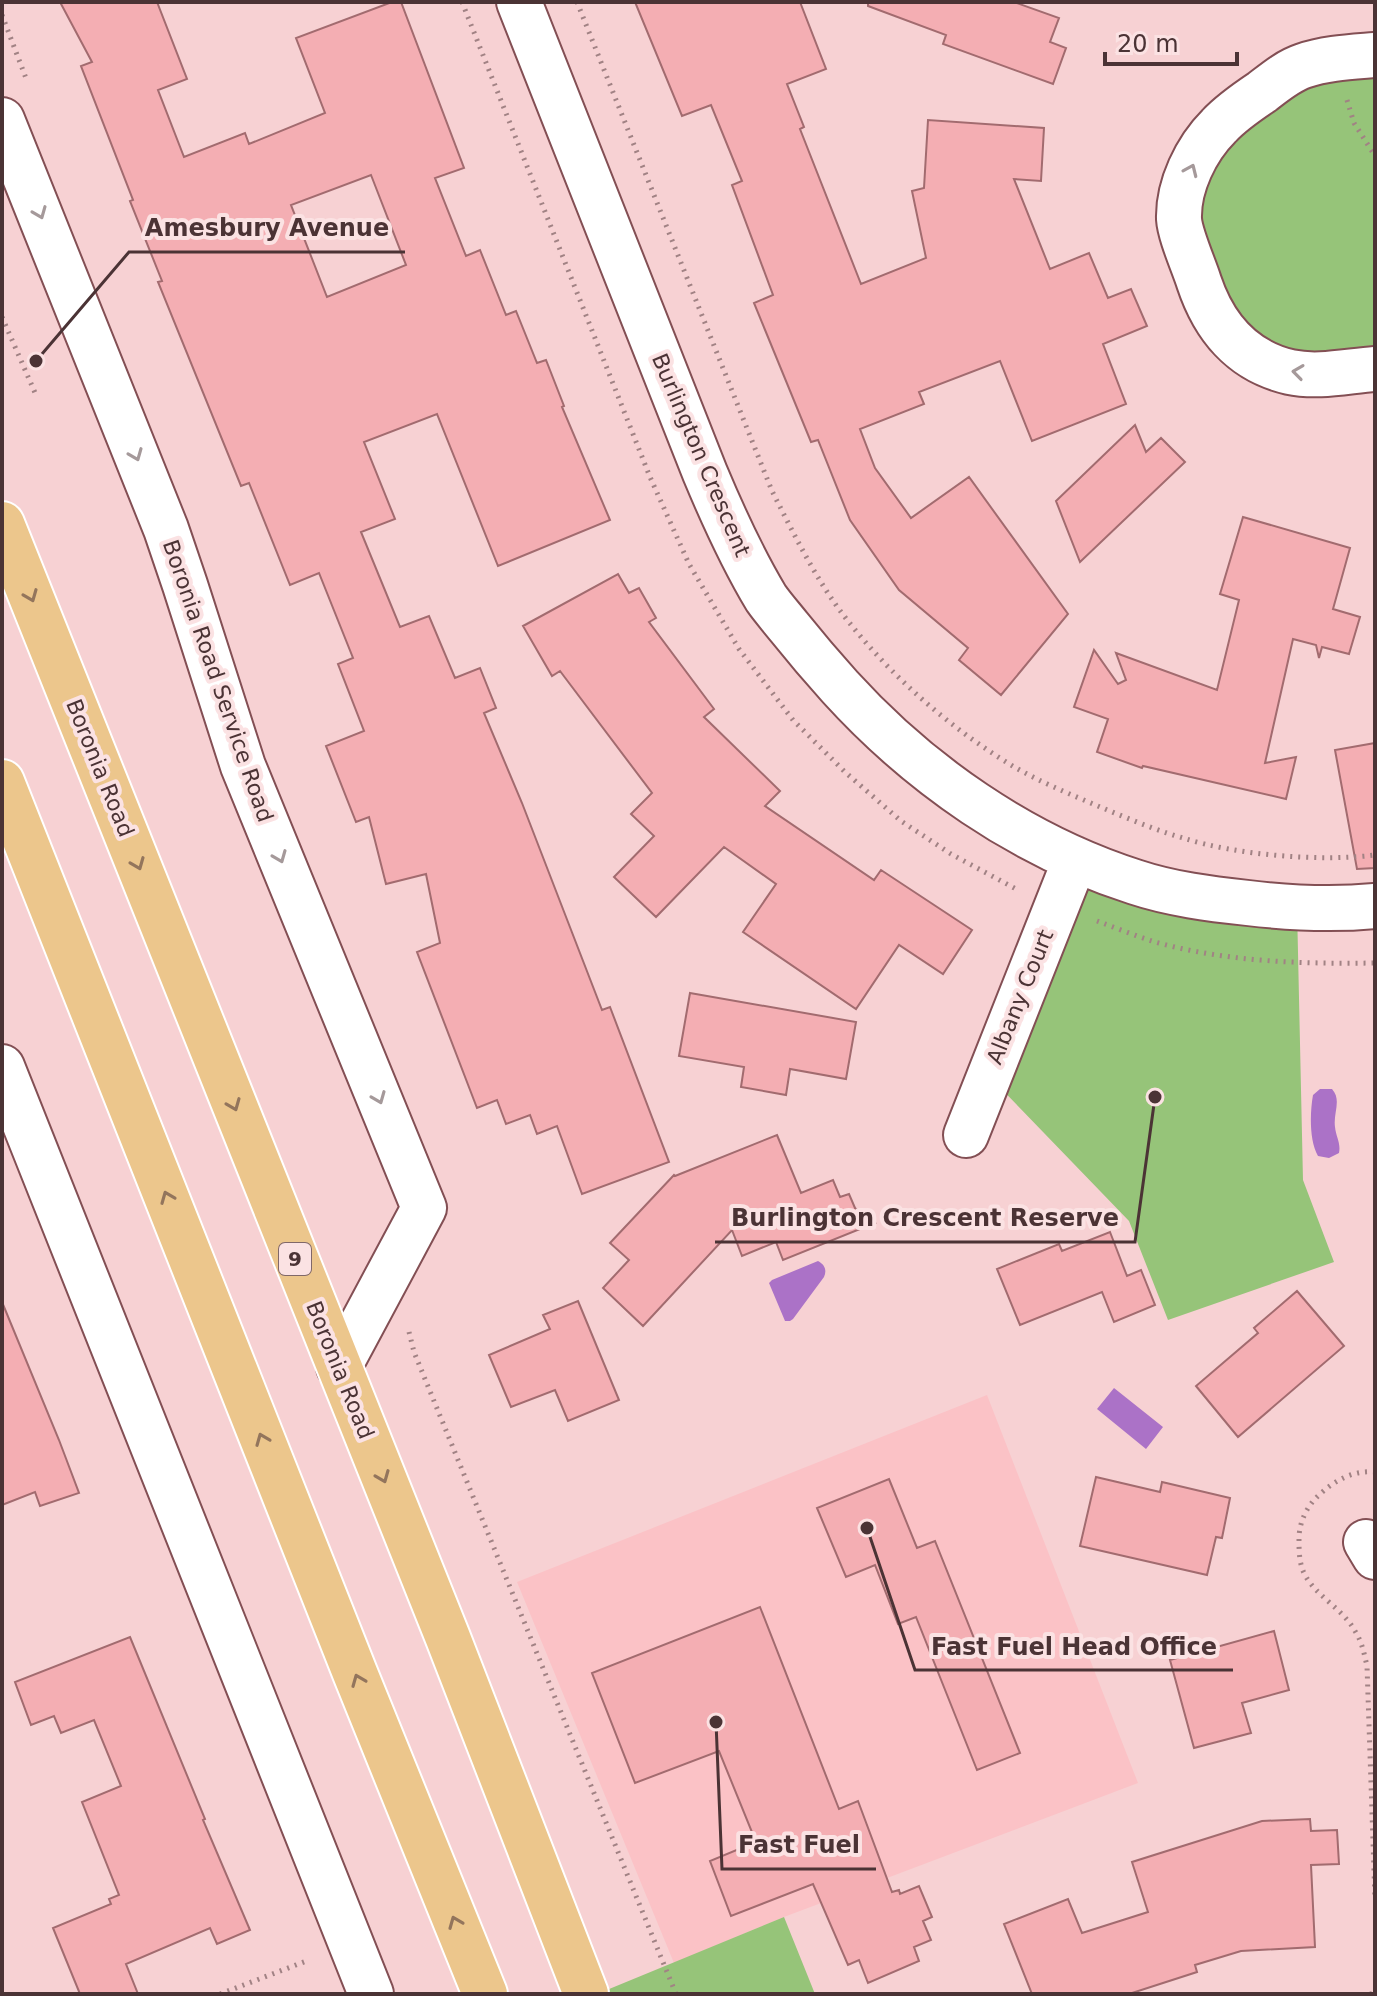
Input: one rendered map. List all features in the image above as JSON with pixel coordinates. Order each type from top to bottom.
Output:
[{"type":"main road","name":"Boronia Road","points":[[2,524],[442,1623],[586,1994]]},
{"type":"main road","points":[[2,782],[485,1994]]},
{"type":"street","name":"Burlington Crescent","points":[[519,2],[733,538],[768,601],[816,661],[869,719],[926,768],[989,814],[1075,860],[1137,883],[1205,898],[1282,907],[1375,906]]},
{"type":"street","points":[[1359,57],[1300,66],[1218,126],[1200,151],[1180,195],[1179,222],[1205,300],[1223,331],[1238,346],[1266,364],[1291,372],[1321,375],[1375,369]]},
{"type":"street","name":"Boronia Road Service Road","points":[[5,132],[166,529],[243,766],[424,1208],[339,1367]]},
{"type":"street","name":"Albany Court","points":[[966,1135],[1075,860]]},
{"type":"street","points":[[2,1067],[360,1991]]},
{"type":"path","points":[[577,2],[772,491],[808,561],[847,621],[898,677],[955,727],[1012,766],[1122,816],[1185,839],[1237,850],[1300,857],[1375,855]]},
{"type":"path","points":[[1359,57],[1349,109],[1354,123],[1375,156]]},
{"type":"path","points":[[2,317],[36,395]]},
{"type":"path","points":[[1089,919],[1156,942],[1232,957],[1300,964],[1375,963]]},
{"type":"path","points":[[409,1324],[414,1352],[676,1994]]},
{"type":"path","points":[[1375,1472],[1363,1471],[1346,1476],[1326,1488],[1309,1504],[1299,1530],[1299,1558],[1306,1577],[1342,1613],[1363,1646],[1367,1666],[1375,1900]]},
{"type":"path","points":[[220,1994],[316,1957]]},
{"type":"shaded area","points":[[1320,1089],[1332,1089],[1337,1102],[1335,1127],[1339,1153],[1329,1158],[1318,1156],[1312,1134],[1313,1095]]},
{"type":"shaded area","points":[[818,1261],[825,1268],[824,1277],[793,1319],[785,1321],[769,1283]]},
{"type":"shaded area","points":[[1114,1388],[1163,1427],[1146,1449],[1097,1409]]},
{"type":"shaded area","points":[[987,1395],[1138,1783],[784,1917],[674,1963],[517,1582]]},
{"type":"green space","points":[[1375,55],[1375,369],[1238,346],[1180,195],[1218,126]]},
{"type":"green space","points":[[1075,860],[1297,907],[1303,1180],[1334,1262],[1168,1320],[1129,1221],[989,1076]]},
{"type":"green space","points":[[784,1917],[815,1994],[597,1994]]},
{"type":"building","points":[[60,2],[157,2],[187,79],[158,90],[184,157],[245,133],[249,144],[325,113],[296,38],[392,2],[401,2],[464,168],[435,178],[466,256],[480,250],[506,315],[516,311],[537,363],[546,360],[562,407],[610,520],[498,566],[437,414],[364,442],[395,519],[361,532],[400,627],[429,616],[455,678],[480,668],[496,708],[484,713],[602,1010],[610,1007],[669,1162],[582,1194],[557,1126],[537,1134],[530,1115],[506,1124],[497,1100],[477,1108],[417,952],[440,943],[426,874],[386,884],[369,817],[356,822],[326,746],[364,731],[338,664],[353,658],[319,573],[290,585],[249,483],[241,486],[158,282],[162,281],[81,66],[92,62]],"holes":[[[371,175],[406,265],[327,297],[291,205]]]},
{"type":"building","points":[[635,2],[800,2],[826,69],[787,84],[804,127],[800,129],[861,284],[926,258],[912,191],[924,188],[928,120],[1044,128],[1041,181],[1014,179],[1050,269],[1089,253],[1108,298],[1131,289],[1147,326],[1103,344],[1126,404],[1032,441],[1000,361],[919,392],[924,404],[860,429],[875,468],[911,518],[969,477],[1068,614],[1001,695],[959,660],[968,648],[899,590],[850,520],[818,440],[811,442],[754,303],[773,295],[732,185],[742,181],[711,105],[682,116]]},
{"type":"building","points":[[868,2],[1014,2],[1059,18],[1050,42],[1066,48],[1053,84],[943,44],[946,35],[868,6]]},
{"type":"building","points":[[1135,425],[1146,452],[1161,438],[1185,462],[1080,562],[1056,501]]},
{"type":"building","points":[[1243,517],[1350,548],[1333,609],[1360,617],[1349,654],[1322,647],[1319,658],[1316,645],[1293,639],[1265,763],[1296,757],[1286,799],[1142,768],[1097,752],[1108,719],[1074,707],[1094,650],[1118,684],[1126,680],[1116,653],[1217,690],[1239,600],[1220,594]]},
{"type":"building","points":[[618,574],[629,593],[639,588],[656,618],[649,622],[714,709],[704,717],[780,791],[765,806],[874,880],[881,870],[972,930],[943,974],[899,945],[856,1009],[743,932],[776,884],[724,847],[656,917],[614,877],[654,836],[631,814],[652,793],[560,671],[552,676],[523,626]]},
{"type":"building","points":[[1375,743],[1375,868],[1357,869],[1335,750]]},
{"type":"building","points":[[690,993],[856,1022],[846,1079],[790,1069],[786,1095],[741,1087],[744,1067],[679,1056]]},
{"type":"building","points":[[777,1135],[801,1193],[833,1180],[840,1197],[849,1194],[855,1208],[875,1223],[783,1260],[776,1242],[742,1256],[732,1230],[643,1326],[603,1288],[629,1260],[610,1243],[674,1175]]},
{"type":"building","points":[[1110,1232],[1127,1276],[1141,1270],[1155,1305],[1114,1322],[1102,1292],[1020,1325],[997,1269],[1059,1244],[1062,1251]]},
{"type":"building","points":[[1297,1291],[1344,1346],[1238,1437],[1196,1386],[1258,1333],[1254,1328]]},
{"type":"building","points":[[578,1301],[619,1400],[568,1421],[555,1390],[511,1407],[489,1355],[550,1329],[543,1315]]},
{"type":"building","points":[[2,1302],[79,1493],[40,1506],[35,1492],[2,1505]]},
{"type":"building","points":[[1096,1477],[1160,1492],[1162,1482],[1230,1498],[1222,1538],[1216,1537],[1207,1575],[1080,1546]]},
{"type":"building","points":[[889,1479],[917,1548],[935,1541],[1020,1753],[977,1770],[916,1617],[898,1624],[875,1565],[846,1577],[817,1508]]},
{"type":"building","points":[[760,1607],[839,1809],[858,1801],[892,1892],[899,1890],[900,1894],[919,1886],[932,1917],[923,1921],[931,1940],[914,1947],[919,1961],[868,1983],[859,1960],[848,1965],[813,1884],[731,1916],[710,1861],[756,1842],[719,1751],[635,1783],[592,1673]]},
{"type":"building","points":[[1274,1631],[1289,1690],[1242,1703],[1251,1733],[1194,1748],[1170,1660]]},
{"type":"building","points":[[130,1637],[250,1930],[217,1944],[210,1928],[126,1964],[138,1994],[80,1994],[53,1928],[111,1904],[109,1899],[119,1895],[82,1802],[121,1786],[94,1720],[61,1733],[54,1716],[31,1725],[15,1682]]},
{"type":"building","points":[[1310,1819],[1311,1831],[1337,1830],[1339,1864],[1311,1865],[1315,1947],[1241,1951],[1195,1965],[1197,1972],[1129,1994],[1032,1994],[1004,1924],[1068,1899],[1082,1933],[1148,1912],[1132,1862],[1262,1821]]},
{"type":"place","name":"Amesbury Avenue","points":[[36,361]]},
{"type":"place","name":"Burlington Crescent Reserve","points":[[1155,1097]]},
{"type":"place","name":"Fast Fuel Head Office","points":[[867,1528]]},
{"type":"place","name":"Fast Fuel","points":[[716,1722]]}]
